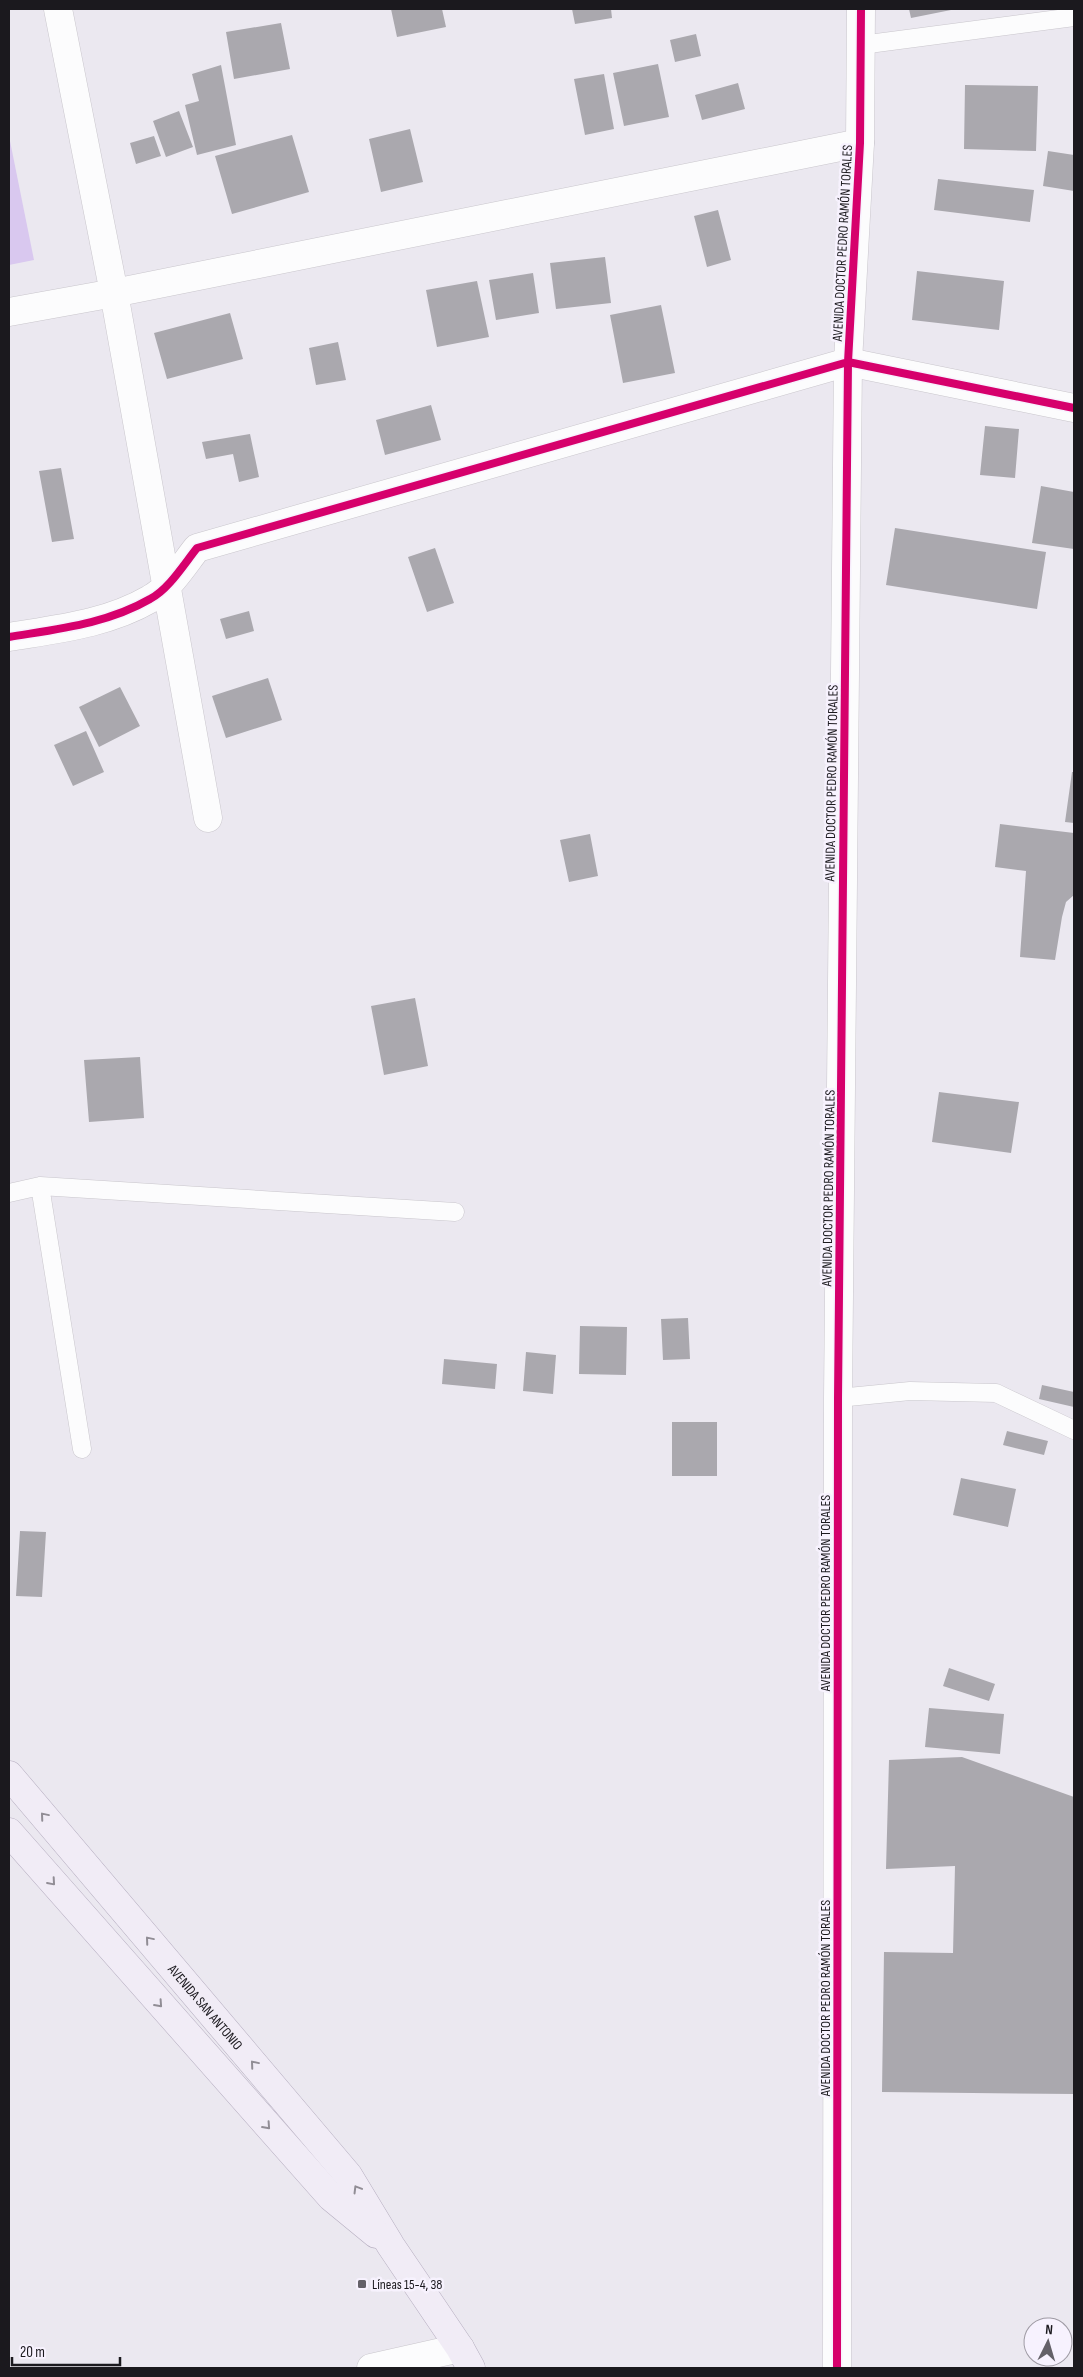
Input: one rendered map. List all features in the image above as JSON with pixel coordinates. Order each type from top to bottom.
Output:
[{"type":"main road","name":"AVENIDA SAN ANTONIO","points":[[9,1775],[348,2175],[391,2246],[466,2358]]},
{"type":"main road","name":"AVENIDA SAN ANTONIO","points":[[9,1832],[331,2197],[391,2246]]},
{"type":"street","points":[[58,9],[114,293],[208,818]]},
{"type":"street","name":"AVENIDA DOCTOR PEDRO RAMÓN TORALES","points":[[836,2368],[838,1398],[848,362],[860,143],[861,9]]},
{"type":"street","points":[[9,312],[114,293],[860,143]]},
{"type":"street","points":[[9,637],[98,622],[151,599],[165,586],[197,548],[848,362],[1074,408]]},
{"type":"street","points":[[371,2368],[466,2358]]},
{"type":"lane","points":[[861,44],[1074,17]]},
{"type":"lane","points":[[9,1193],[40,1186],[455,1212]]},
{"type":"lane","points":[[40,1186],[82,1449]]},
{"type":"lane","points":[[838,1398],[910,1391],[996,1394],[1074,1430]]},
{"type":"shaded area","points":[[9,136],[34,260],[9,265]]},
{"type":"building","points":[[391,9],[442,9],[446,27],[397,37]]},
{"type":"building","points":[[572,9],[611,9],[612,18],[575,24]]},
{"type":"building","points":[[909,9],[951,9],[951,10],[911,18]]},
{"type":"building","points":[[281,23],[290,69],[234,79],[226,32]]},
{"type":"building","points":[[696,34],[701,56],[675,62],[670,40]]},
{"type":"building","points":[[658,64],[669,117],[624,126],[613,73]]},
{"type":"building","points":[[221,65],[236,145],[197,155],[185,105],[199,101],[192,74]]},
{"type":"building","points":[[604,74],[614,129],[585,135],[574,79]]},
{"type":"building","points":[[738,83],[745,109],[702,120],[695,95]]},
{"type":"building","points":[[965,85],[1038,86],[1036,151],[964,149]]},
{"type":"building","points":[[179,111],[193,147],[166,157],[153,121]]},
{"type":"building","points":[[410,129],[423,182],[381,192],[369,139]]},
{"type":"building","points":[[292,135],[309,192],[232,214],[215,156]]},
{"type":"building","points":[[154,136],[161,156],[136,164],[130,143]]},
{"type":"building","points":[[1048,151],[1074,155],[1074,191],[1043,186]]},
{"type":"building","points":[[938,179],[1034,190],[1030,222],[934,210]]},
{"type":"building","points":[[718,210],[731,260],[707,267],[694,216]]},
{"type":"building","points":[[605,257],[611,303],[556,309],[550,263]]},
{"type":"building","points":[[917,271],[1004,281],[999,330],[912,320]]},
{"type":"building","points":[[533,273],[539,313],[496,320],[489,280]]},
{"type":"building","points":[[477,281],[489,337],[437,347],[426,290]]},
{"type":"building","points":[[661,305],[675,373],[623,383],[610,315]]},
{"type":"building","points":[[230,313],[243,359],[167,379],[154,333]]},
{"type":"building","points":[[338,342],[346,380],[316,385],[309,348]]},
{"type":"building","points":[[431,405],[441,440],[385,455],[376,420]]},
{"type":"building","points":[[985,426],[1019,429],[1015,478],[980,475]]},
{"type":"building","points":[[250,434],[259,477],[239,482],[233,454],[206,459],[202,442]]},
{"type":"building","points":[[61,468],[74,539],[52,542],[39,471]]},
{"type":"building","points":[[1041,486],[1074,492],[1074,549],[1032,543]]},
{"type":"building","points":[[895,528],[1046,552],[1037,609],[886,585]]},
{"type":"building","points":[[435,548],[454,603],[427,612],[408,557]]},
{"type":"building","points":[[249,611],[254,631],[226,639],[220,619]]},
{"type":"building","points":[[268,678],[282,720],[226,738],[212,696]]},
{"type":"building","points":[[120,687],[140,726],[99,747],[79,707]]},
{"type":"building","points":[[86,731],[104,772],[73,786],[54,745]]},
{"type":"building","points":[[1072,772],[1074,772],[1074,823],[1065,822]]},
{"type":"building","points":[[1000,824],[1074,833],[1074,895],[1066,902],[1055,960],[1020,957],[1026,871],[995,867]]},
{"type":"building","points":[[590,834],[598,876],[569,882],[560,840]]},
{"type":"building","points":[[415,998],[428,1066],[384,1075],[371,1006]]},
{"type":"building","points":[[140,1057],[144,1118],[89,1122],[84,1060]]},
{"type":"building","points":[[939,1092],[1019,1102],[1011,1153],[932,1142]]},
{"type":"building","points":[[688,1318],[690,1359],[663,1360],[661,1319]]},
{"type":"building","points":[[580,1326],[627,1327],[626,1375],[579,1374]]},
{"type":"building","points":[[526,1352],[556,1355],[553,1394],[523,1391]]},
{"type":"building","points":[[444,1359],[497,1364],[495,1389],[442,1384]]},
{"type":"building","points":[[1042,1385],[1074,1392],[1074,1407],[1039,1399]]},
{"type":"building","points":[[672,1422],[717,1422],[717,1476],[672,1476]]},
{"type":"building","points":[[1007,1431],[1048,1441],[1044,1455],[1003,1445]]},
{"type":"building","points":[[961,1478],[1016,1489],[1008,1527],[953,1515]]},
{"type":"building","points":[[20,1531],[46,1532],[42,1597],[16,1596]]},
{"type":"building","points":[[949,1668],[995,1684],[989,1701],[943,1686]]},
{"type":"building","points":[[929,1708],[1004,1714],[1000,1754],[925,1747]]},
{"type":"building","points":[[962,1757],[1074,1797],[1074,2094],[882,2092],[884,1952],[953,1953],[955,1866],[886,1869],[889,1760]]},
{"type":"cycle path","points":[[837,2368],[838,1398],[848,362],[860,143],[861,9]]},
{"type":"cycle path","points":[[9,637],[99,620],[134,607],[157,595],[164,589],[197,548],[848,362],[1074,408]]},
{"type":"place","name":"Líneas 15-4, 38","points":[[362,2284]]}]
